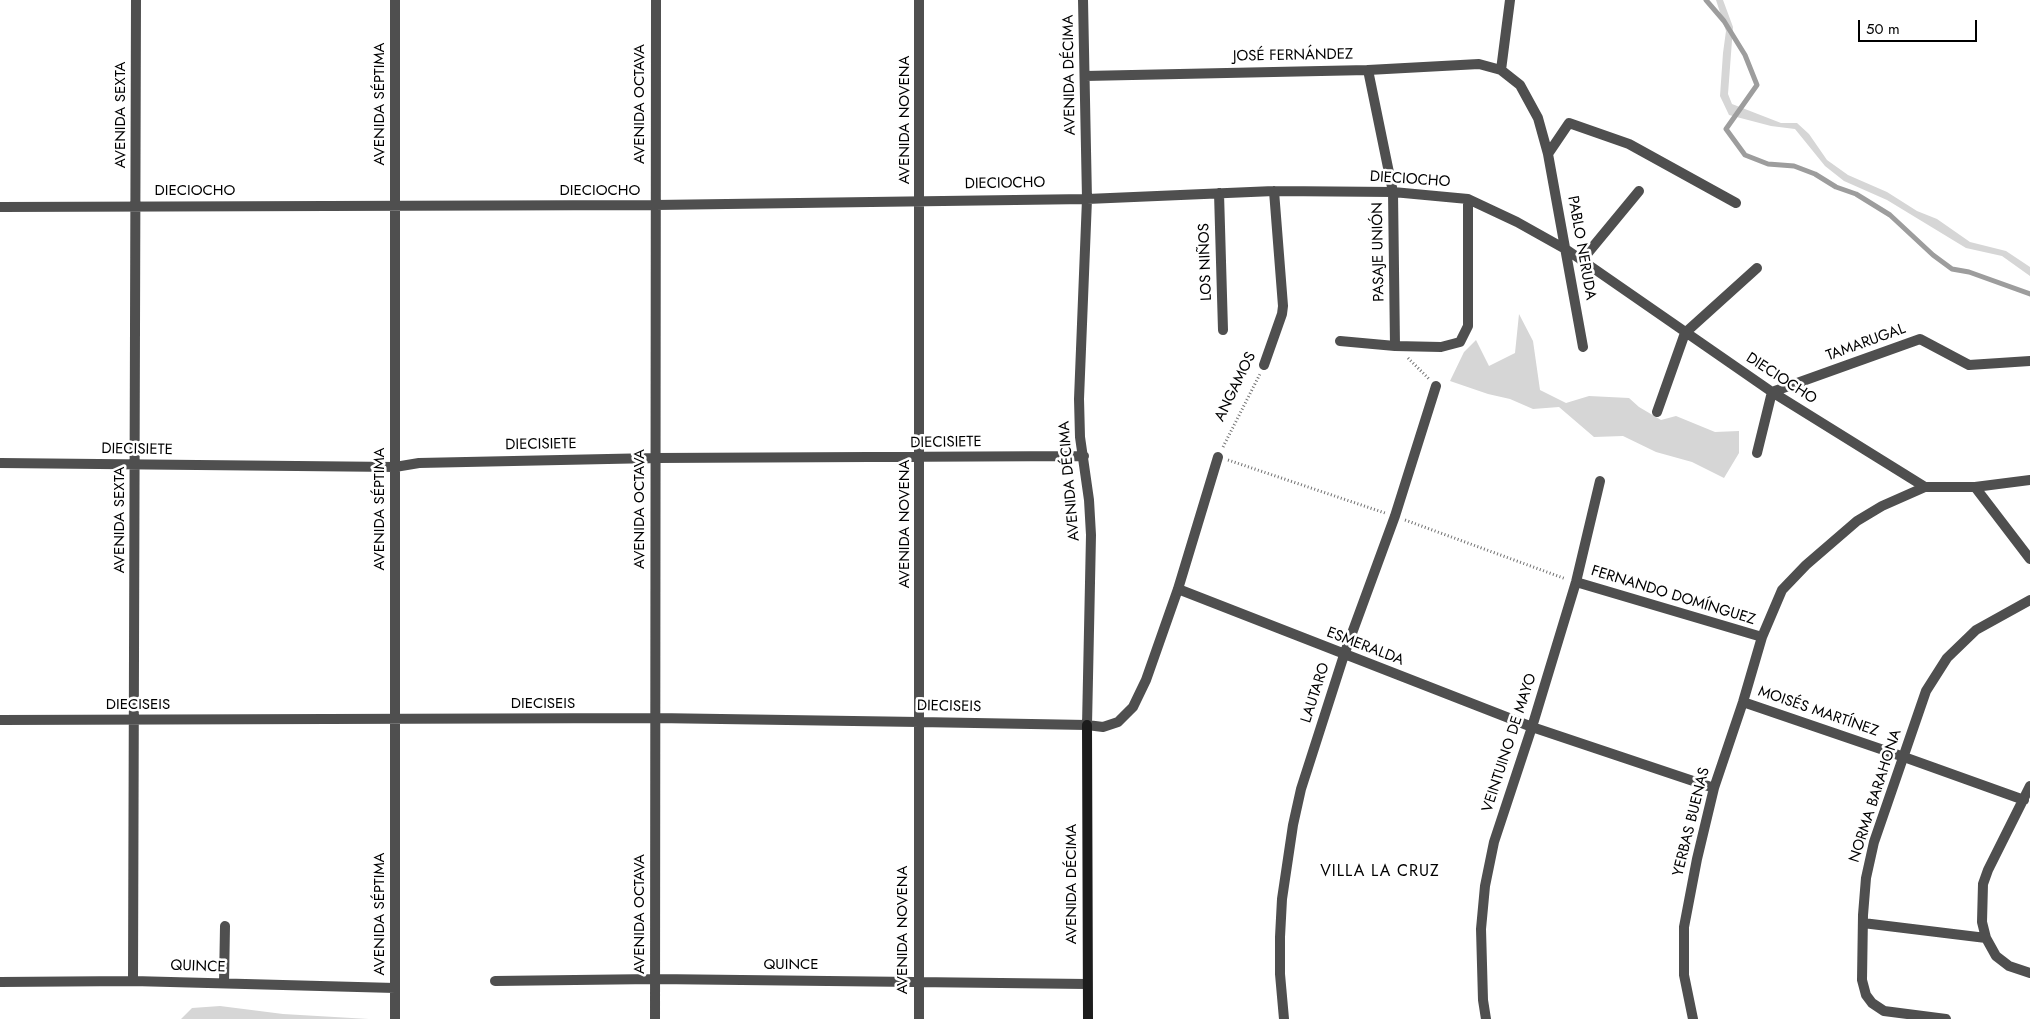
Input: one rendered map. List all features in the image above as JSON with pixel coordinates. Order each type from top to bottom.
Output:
[{"type":"street","name":"AVENIDA SEXTA","points":[[133,981],[136,0]]},
{"type":"street","name":"AVENIDA SÉPTIMA","points":[[395,1019],[396,0]]},
{"type":"street","name":"AVENIDA OCTAVA","points":[[655,1019],[656,0]]},
{"type":"street","name":"AVENIDA NOVENA","points":[[919,0],[919,1019]]},
{"type":"street","name":"AVENIDA DÉCIMA","points":[[1083,0],[1087,198],[1079,399],[1080,437],[1084,456],[1090,535],[1087,725],[1088,1019]]},
{"type":"street","points":[[1500,70],[1510,0]]},
{"type":"street","name":"JOSÉ FERNÁNDEZ","points":[[1085,76],[1368,70],[1479,64],[1500,70]]},
{"type":"street","name":"PASAJE UNIÓN","points":[[1368,70],[1393,192],[1395,346]]},
{"type":"street","name":"PABLO NERUDA","points":[[1500,70],[1520,86],[1538,118],[1548,154],[1567,250],[1583,347]]},
{"type":"street","points":[[1548,154],[1569,124],[1629,144],[1736,203]]},
{"type":"street","name":"DIECIOCHO","points":[[0,207],[655,206],[1087,198],[1274,191],[1393,192],[1468,199],[1517,222],[1567,250],[1772,392],[1925,487]]},
{"type":"street","name":"ANGAMOS","points":[[1264,365],[1282,314],[1283,306],[1274,191]]},
{"type":"street","points":[[1582,260],[1639,191]]},
{"type":"street","name":"LOS NIÑOS","points":[[1219,193],[1222,330]]},
{"type":"street","points":[[1340,341],[1395,346],[1441,346],[1460,342],[1468,326],[1468,199]]},
{"type":"street","points":[[1657,412],[1685,333],[1757,268]]},
{"type":"street","name":"TAMARUGAL","points":[[1772,392],[1920,340],[1969,364],[2030,361]]},
{"type":"street","name":"LAUTARO","points":[[1284,1019],[1280,974],[1280,937],[1286,862],[1301,789],[1344,656],[1395,516],[1436,386]]},
{"type":"street","points":[[1757,453],[1772,392]]},
{"type":"street","name":"DIECISIETE","points":[[0,463],[395,467],[420,463],[655,458],[1084,456]]},
{"type":"street","points":[[1087,725],[1103,727],[1118,722],[1133,707],[1146,680],[1178,589],[1218,457]]},
{"type":"street","points":[[1925,487],[1975,487],[2030,480]]},
{"type":"street","name":"VEINTUINO DE MAYO","points":[[1486,1019],[1483,1000],[1481,929],[1484,886],[1494,842],[1532,727],[1576,582],[1600,481]]},
{"type":"street","name":"YERBAS BUENAS","points":[[1690,1018],[1684,975],[1684,927],[1697,859],[1714,788],[1762,638],[1782,590],[1857,521],[1882,506],[1925,487]]},
{"type":"street","points":[[1975,487],[2030,559]]},
{"type":"street","name":"FERNANDO DOMÍNGUEZ","points":[[1576,582],[1762,638]]},
{"type":"street","name":"ESMERALDA","points":[[1178,589],[1344,656],[1532,727],[1714,788]]},
{"type":"street","name":"NORMA BARAHONA","points":[[1946,1019],[1884,1011],[1872,1003],[1866,994],[1862,980],[1866,878],[1874,842],[1926,691],[1947,658],[1976,630],[2030,600]]},
{"type":"street","name":"MOISÉS MARTÍNEZ","points":[[1743,702],[2024,800]]},
{"type":"street","name":"DIECISEIS","points":[[0,720],[655,718],[1087,725]]},
{"type":"street","points":[[2030,786],[1988,870],[1983,884],[1982,922],[1986,938],[1996,956],[2009,966],[2030,973]]},
{"type":"street","points":[[1863,923],[1986,938]]},
{"type":"street","points":[[224,926],[224,983]]},
{"type":"street","name":"QUINCE","points":[[495,981],[655,979],[1087,984]]},
{"type":"street","name":"QUINCE","points":[[0,982],[133,981],[395,988]]},
{"type":"path","points":[[1395,346],[1436,386]]},
{"type":"path","name":"ANGAMOS","points":[[1218,457],[1264,365]]},
{"type":"shaded area","points":[[1716,0],[1723,0],[1733,27],[1728,94],[1732,104],[1781,123],[1797,123],[1809,134],[1827,160],[1848,175],[1887,192],[1917,211],[1937,219],[1970,242],[2006,251],[2030,267],[2030,276],[2002,256],[1966,248],[1887,200],[1844,181],[1825,166],[1795,129],[1771,126],[1729,115],[1720,96],[1726,31]]},
{"type":"shaded area","points":[[1519,314],[1533,341],[1540,390],[1566,403],[1589,396],[1629,398],[1639,407],[1661,420],[1676,416],[1715,432],[1739,431],[1739,453],[1724,478],[1692,462],[1656,452],[1623,436],[1594,437],[1559,407],[1533,409],[1510,399],[1488,394],[1450,381],[1464,352],[1476,340],[1489,366],[1515,353]]},
{"type":"shaded area","points":[[220,1006],[283,1014],[369,1019],[181,1019],[192,1008]]},
{"type":"waterway","points":[[1706,0],[1724,21],[1745,55],[1757,85],[1726,129],[1745,155],[1768,164],[1794,166],[1815,174],[1836,187],[1856,194],[1890,215],[1933,255],[1952,269],[1969,272],[2030,294]]},
{"type":"district","name":"VILLA LA CRUZ","points":[[1380,872]]}]
